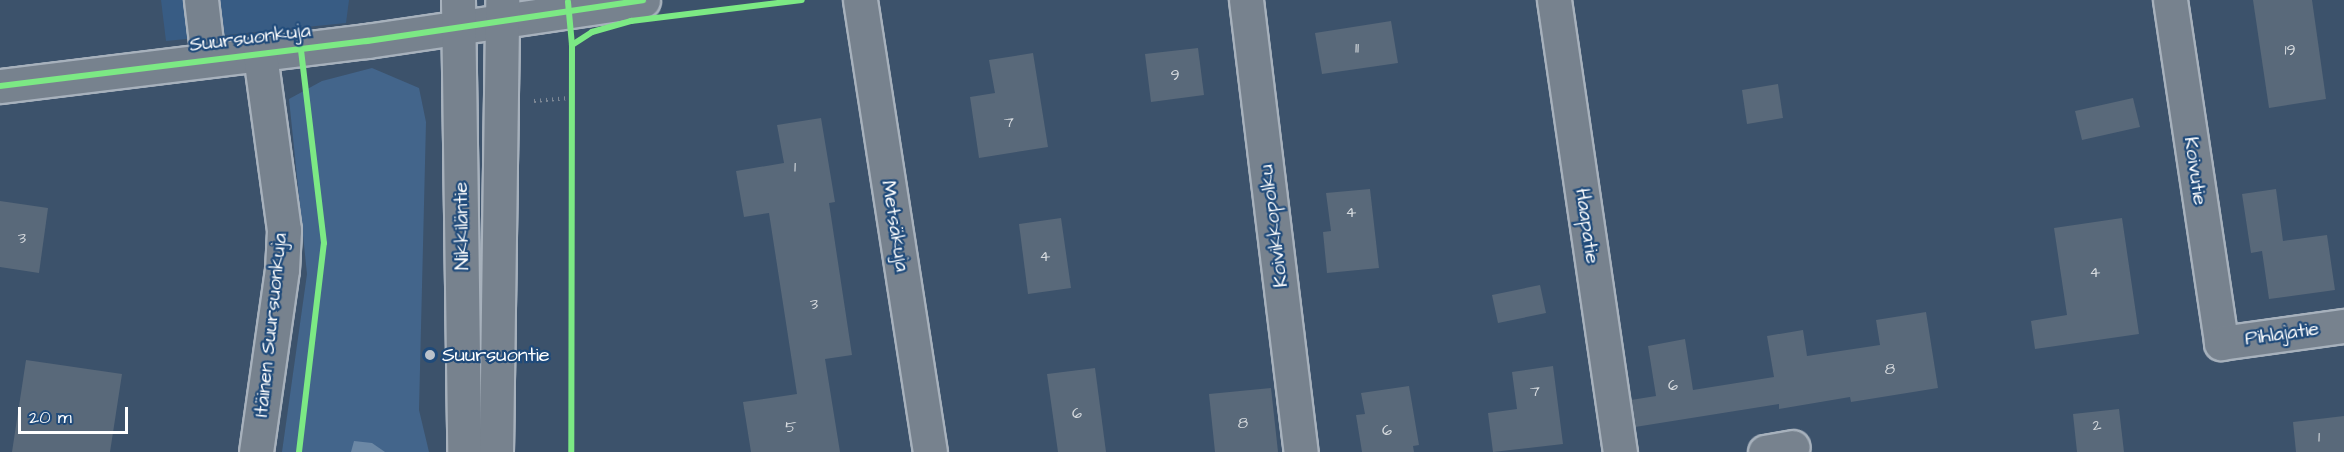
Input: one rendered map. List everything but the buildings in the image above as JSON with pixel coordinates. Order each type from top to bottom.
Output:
[{"type":"street","points":[[201,0],[208,59]]},
{"type":"street","points":[[503,11],[643,0]]},
{"type":"street","name":"Metsäkuja","points":[[860,0],[930,452]]},
{"type":"street","name":"Koivikkopolku","points":[[1246,0],[1301,452]]},
{"type":"street","name":"Haapatie","points":[[1554,0],[1620,452]]},
{"type":"street","name":"Koivutie","points":[[2170,0],[2220,343]]},
{"type":"street","name":"Suursuonkuja","points":[[0,86],[208,59],[260,55],[459,14],[503,11]]},
{"type":"street","name":"Nikkiläntie","points":[[496,452],[503,11]]},
{"type":"street","name":"Nikkiläntie","points":[[459,14],[464,452]]},
{"type":"street","name":"Itäinen Suursuonkuja","points":[[256,452],[282,270],[284,230],[260,55]]},
{"type":"street","name":"Pihlajatie","points":[[2220,343],[2344,326]]},
{"type":"path","points":[[570,88],[570,110]]},
{"type":"shaded area","points":[[161,0],[349,0],[346,23],[166,41]]},
{"type":"shaded area","points":[[372,68],[419,88],[426,122],[419,410],[429,452],[282,452],[307,274],[289,99],[322,81]]},
{"type":"shaded area","points":[[354,441],[372,443],[385,452],[351,452]]},
{"type":"cycle path","points":[[0,86],[367,41],[643,0]]},
{"type":"cycle path","points":[[572,45],[592,32],[631,21],[802,0]]},
{"type":"cycle path","points":[[568,2],[572,45],[571,452]]},
{"type":"cycle path","points":[[299,452],[324,243],[301,49]]},
{"type":"place","name":"Suursuontie","points":[[430,355]]}]
